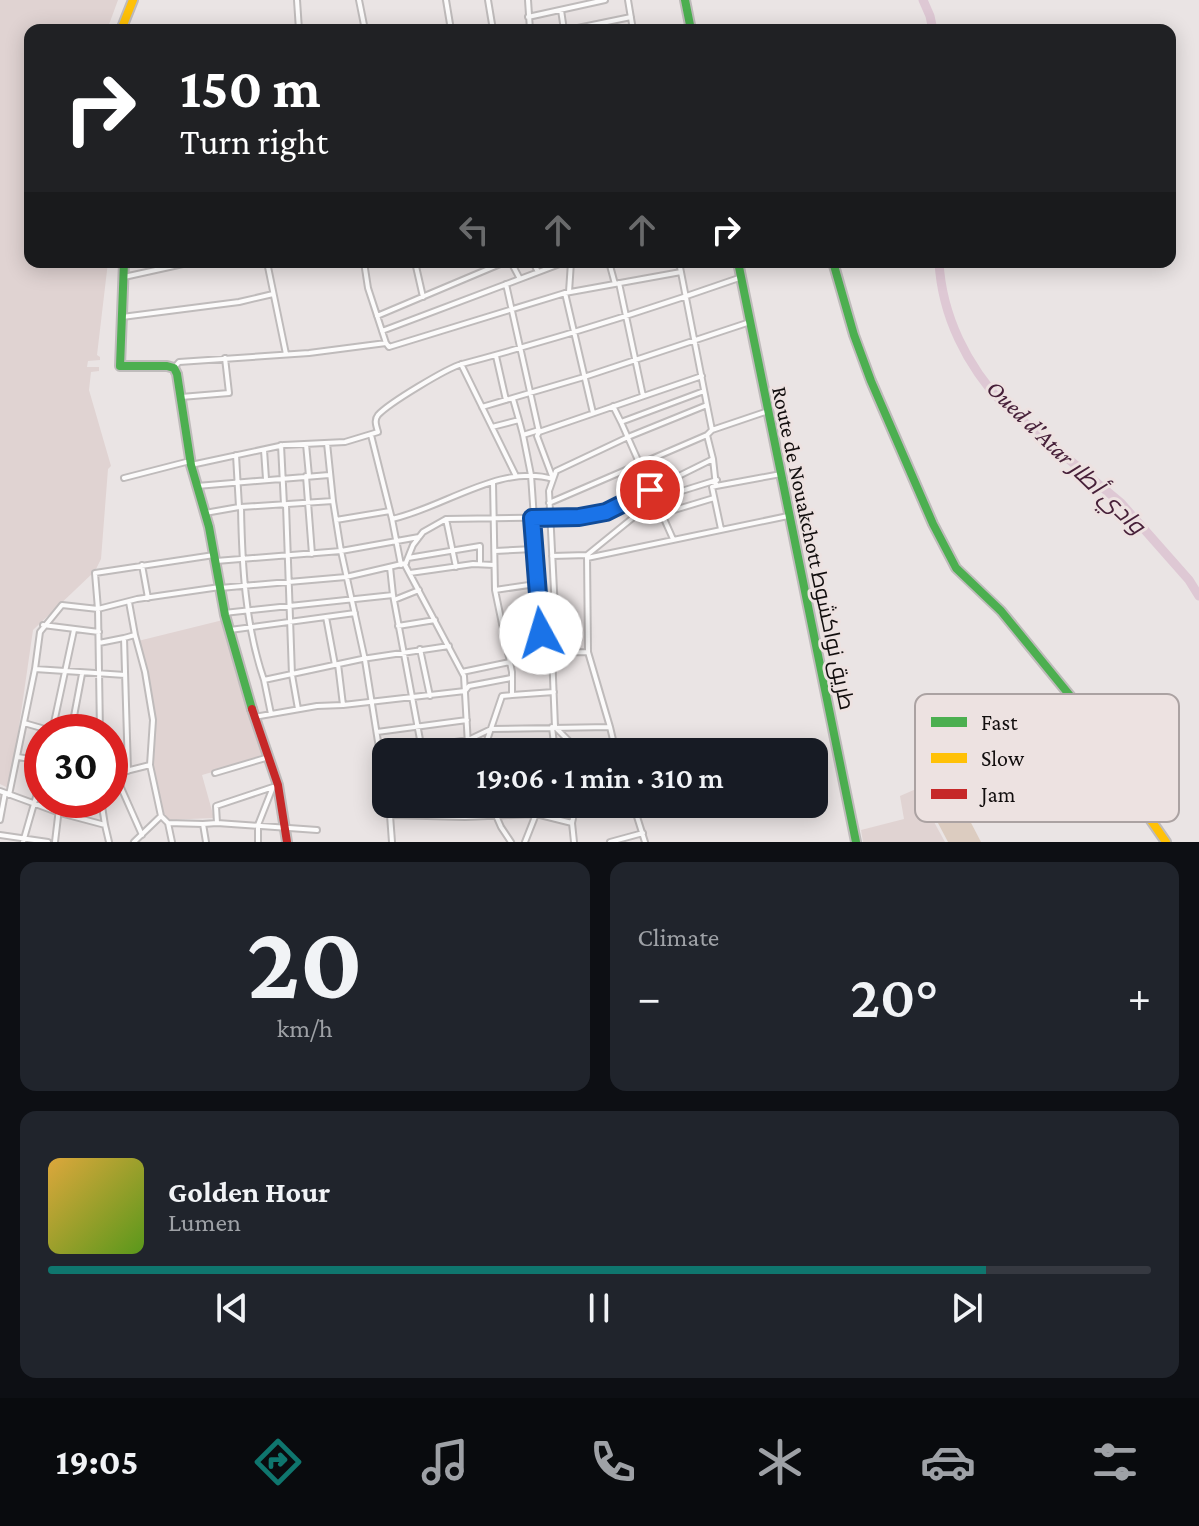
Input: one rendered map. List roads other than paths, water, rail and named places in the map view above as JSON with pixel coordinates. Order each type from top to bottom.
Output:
[{"type":"main road","points":[[123,24],[133,0]]},
{"type":"main road","points":[[685,0],[690,24]]},
{"type":"main road","points":[[124,268],[120,366],[174,368],[190,463],[205,513],[224,613],[269,757],[287,842]]},
{"type":"main road","name":"Route de Nouakchott طريق نواكشوط","points":[[739,268],[856,842]]},
{"type":"main road","points":[[835,268],[871,381],[933,524],[956,568],[1001,611],[1070,694]]},
{"type":"main road","points":[[1152,822],[1166,842]]},
{"type":"street","points":[[297,0],[299,24]]},
{"type":"street","points":[[359,0],[364,24]]},
{"type":"street","points":[[446,0],[450,24]]},
{"type":"street","points":[[488,0],[492,24]]},
{"type":"street","points":[[528,0],[529,24]]},
{"type":"street","points":[[528,17],[605,0]]},
{"type":"street","points":[[628,0],[632,24]]},
{"type":"street","points":[[561,10],[564,24]]},
{"type":"street","points":[[595,24],[631,17]]},
{"type":"street","points":[[123,277],[164,268]]},
{"type":"street","points":[[268,268],[286,354]]},
{"type":"street","points":[[365,268],[368,288],[389,347],[567,293],[681,272]]},
{"type":"street","points":[[416,268],[423,297]]},
{"type":"street","points":[[377,316],[493,268]]},
{"type":"street","points":[[512,268],[520,279]]},
{"type":"street","points":[[536,268],[538,272]]},
{"type":"street","points":[[382,331],[549,268]]},
{"type":"street","points":[[570,268],[567,293],[593,413]]},
{"type":"street","points":[[611,268],[643,396]]},
{"type":"street","points":[[680,268],[712,430]]},
{"type":"street","points":[[124,478],[281,445],[345,442],[378,432],[377,416],[404,396],[461,364],[522,348],[741,278]]},
{"type":"street","points":[[506,284],[539,431],[537,436],[553,479]]},
{"type":"street","points":[[122,317],[239,302],[273,294]]},
{"type":"street","points":[[482,407],[635,361],[750,322]]},
{"type":"street","points":[[174,368],[179,362],[386,343]]},
{"type":"street","points":[[496,355],[506,400]]},
{"type":"street","points":[[181,397],[229,393],[225,358]]},
{"type":"street","points":[[461,364],[516,476]]},
{"type":"street","points":[[523,435],[702,376]]},
{"type":"street","points":[[621,422],[704,391]]},
{"type":"street","points":[[513,398],[531,475],[536,584],[543,649]]},
{"type":"street","points":[[552,653],[557,650],[549,491],[556,471],[707,405]]},
{"type":"street","points":[[613,406],[673,539]]},
{"type":"street","points":[[549,503],[640,466],[712,430],[768,411]]},
{"type":"street","points":[[492,427],[519,420]]},
{"type":"street","points":[[370,434],[396,540],[462,672],[468,738]]},
{"type":"street","points":[[707,435],[716,483],[712,487],[721,529]]},
{"type":"street","points":[[327,443],[341,551],[379,738]]},
{"type":"street","points":[[306,444],[312,554]]},
{"type":"street","points":[[281,445],[292,675],[298,709]]},
{"type":"street","points":[[264,449],[266,479]]},
{"type":"street","points":[[236,455],[242,559],[251,627],[271,714]]},
{"type":"street","points":[[99,714],[95,573],[215,558],[242,559],[341,551],[419,537],[446,519],[579,517],[606,512],[713,459]]},
{"type":"street","points":[[587,556],[654,501],[716,483],[781,473]]},
{"type":"street","points":[[197,486],[329,475]]},
{"type":"street","points":[[392,519],[516,476],[553,479]]},
{"type":"street","points":[[493,482],[495,590],[510,662],[512,695]]},
{"type":"street","points":[[661,514],[714,498]]},
{"type":"street","points":[[205,513],[240,507],[333,501]]},
{"type":"street","points":[[336,520],[390,511]]},
{"type":"street","points":[[552,556],[587,556],[790,515]]},
{"type":"street","points":[[446,519],[456,567]]},
{"type":"street","points":[[405,562],[419,537]]},
{"type":"street","points":[[0,820],[5,793],[18,757],[38,638],[43,625],[66,604],[98,609],[128,601],[220,588],[346,577],[480,546],[480,564]]},
{"type":"street","points":[[495,551],[534,549]]},
{"type":"street","points":[[587,556],[588,652],[613,738]]},
{"type":"street","points":[[142,565],[148,598]]},
{"type":"street","points":[[410,573],[494,565]]},
{"type":"street","points":[[390,567],[402,652],[420,738]]},
{"type":"street","points":[[495,590],[536,584]]},
{"type":"street","points":[[224,613],[393,598],[419,590]]},
{"type":"street","points":[[128,601],[153,720],[150,765],[161,816],[168,823],[172,842]]},
{"type":"street","points":[[230,630],[355,613]]},
{"type":"street","points":[[326,617],[343,705]]},
{"type":"street","points":[[503,622],[539,617]]},
{"type":"street","points":[[398,626],[435,620]]},
{"type":"street","points":[[43,625],[99,632]]},
{"type":"street","points":[[56,714],[74,630]]},
{"type":"street","points":[[99,643],[135,635]]},
{"type":"street","points":[[124,638],[126,714]]},
{"type":"street","points":[[264,680],[336,664],[449,646]]},
{"type":"street","points":[[420,649],[430,696]]},
{"type":"street","points":[[508,652],[543,649],[552,653],[588,652]]},
{"type":"street","points":[[552,653],[554,738]]},
{"type":"street","points":[[462,672],[510,662]]},
{"type":"street","points":[[35,669],[125,675]]},
{"type":"street","points":[[74,714],[82,674]]},
{"type":"street","points":[[254,717],[298,709],[465,691],[469,686],[511,678]]},
{"type":"street","points":[[488,738],[502,696],[554,692]]},
{"type":"street","points":[[377,732],[467,720]]},
{"type":"street","points":[[553,727],[565,738]]},
{"type":"street","points":[[472,738],[491,729],[610,727]]},
{"type":"street","points":[[18,757],[24,758]]},
{"type":"street","points":[[215,773],[269,757]]},
{"type":"street","points":[[128,771],[150,765]]},
{"type":"street","points":[[217,823],[216,806],[275,786]]},
{"type":"street","points":[[258,842],[258,825],[275,786]]},
{"type":"street","points":[[5,793],[24,800]]},
{"type":"street","points":[[128,807],[142,835]]},
{"type":"street","points":[[134,842],[161,816]]},
{"type":"street","points":[[23,840],[30,818]]},
{"type":"street","points":[[55,842],[58,818]]},
{"type":"street","points":[[78,818],[105,825]]},
{"type":"street","points":[[104,818],[109,842]]},
{"type":"street","points":[[390,818],[392,842]]},
{"type":"street","points":[[497,818],[511,842]]},
{"type":"street","points":[[525,842],[534,818]]},
{"type":"street","points":[[552,818],[572,823]]},
{"type":"street","points":[[573,818],[574,842]]},
{"type":"street","points":[[638,818],[645,842]]},
{"type":"street","points":[[168,823],[317,830]]},
{"type":"street","points":[[203,824],[206,842]]},
{"type":"street","points":[[610,842],[643,833]]},
{"type":"street","points":[[0,835],[48,842]]},
{"type":"waterway","name":"Oued d'Atar وادي أطار","points":[[923,0],[932,24]]},
{"type":"waterway","name":"Oued d'Atar وادي أطار","points":[[940,268],[951,321],[968,357],[991,390],[1004,405],[1121,503],[1189,580],[1199,596]]}]
